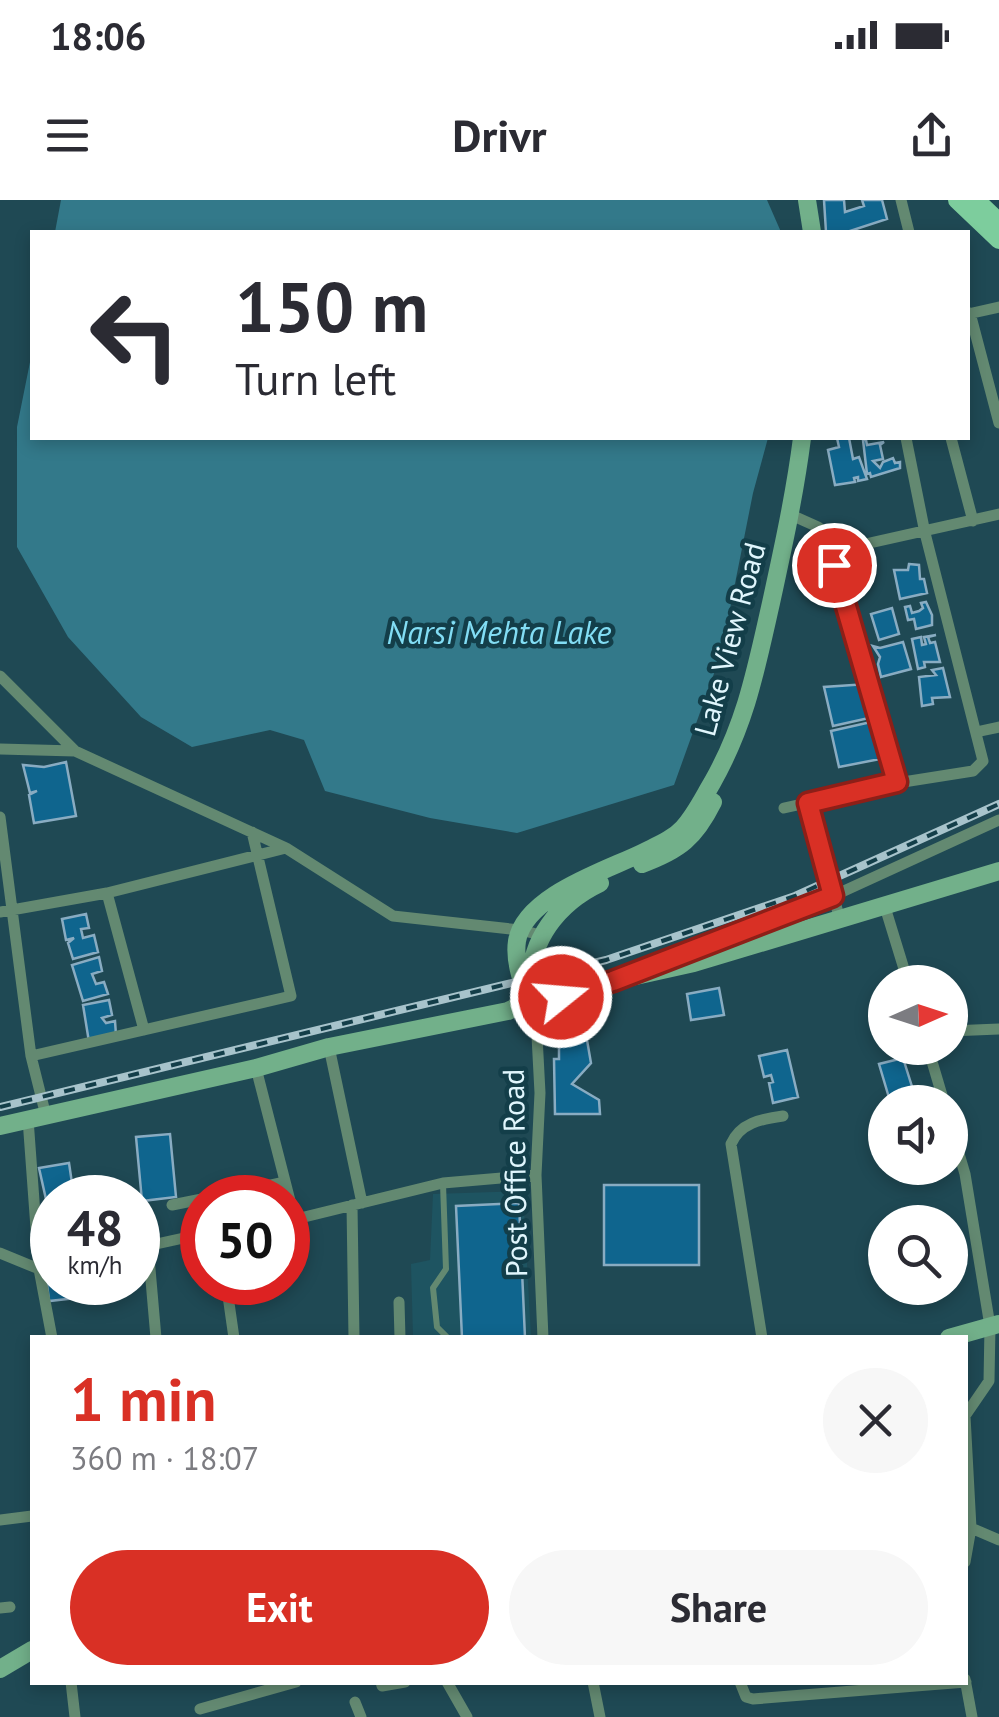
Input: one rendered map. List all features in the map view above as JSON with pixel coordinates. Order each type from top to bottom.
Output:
[{"type":"main road","points":[[807,200],[812,230]]},
{"type":"main road","points":[[818,200],[823,230]]},
{"type":"main road","points":[[957,200],[999,240]]},
{"type":"main road","points":[[976,200],[999,222]]},
{"type":"main road","name":"Lake View Road","points":[[542,935],[555,916],[589,888],[672,853],[700,829],[753,725],[794,516],[802,440]]},
{"type":"main road","name":"Lake View Road","points":[[520,930],[551,898],[673,837],[692,816],[742,724],[814,440]]},
{"type":"main road","points":[[0,1126],[694,964],[999,871]]},
{"type":"main road","points":[[520,930],[517,961],[529,1004]]},
{"type":"main road","points":[[529,1004],[532,956],[542,935]]},
{"type":"main road","points":[[959,1335],[994,1325]]},
{"type":"main road","points":[[0,1670],[30,1651]]},
{"type":"street","points":[[901,200],[908,230]]},
{"type":"street","points":[[970,313],[999,307]]},
{"type":"street","points":[[970,317],[999,423]]},
{"type":"street","points":[[784,808],[897,782],[972,771],[981,766],[906,440]]},
{"type":"street","points":[[952,440],[974,520]]},
{"type":"street","points":[[897,782],[834,565],[843,550],[999,514]]},
{"type":"street","points":[[794,516],[818,527],[843,550]]},
{"type":"street","points":[[0,676],[74,752],[286,848],[393,916],[542,935]]},
{"type":"street","points":[[976,732],[999,726]]},
{"type":"street","points":[[0,749],[74,752]]},
{"type":"street","points":[[808,803],[840,920]]},
{"type":"street","points":[[0,817],[31,1056],[40,1175]]},
{"type":"street","points":[[613,981],[833,896],[999,820]]},
{"type":"street","points":[[31,1056],[291,996],[252,832]]},
{"type":"street","points":[[0,912],[107,892],[286,848]]},
{"type":"street","points":[[107,892],[144,1030]]},
{"type":"street","points":[[885,906],[903,965]]},
{"type":"street","name":"Post Office Road","points":[[529,1004],[531,1027],[537,1036],[540,1094],[536,1175],[542,1335]]},
{"type":"street","points":[[968,1030],[999,1029]]},
{"type":"street","points":[[330,1047],[357,1204],[354,1335]]},
{"type":"street","points":[[256,1068],[283,1175]]},
{"type":"street","points":[[762,1335],[731,1144],[746,1126],[782,1116]]},
{"type":"street","points":[[310,1215],[443,1183],[536,1175]]},
{"type":"street","points":[[967,1185],[994,1325],[988,1381],[968,1411]]},
{"type":"street","points":[[172,1205],[180,1203]]},
{"type":"street","points":[[0,1253],[30,1263]]},
{"type":"street","points":[[400,1302],[400,1335]]},
{"type":"street","points":[[49,1305],[52,1335]]},
{"type":"street","points":[[151,1305],[156,1335]]},
{"type":"street","points":[[229,1305],[234,1335]]},
{"type":"street","points":[[968,1472],[968,1545]]},
{"type":"street","points":[[0,1520],[30,1516]]},
{"type":"street","points":[[971,1528],[999,1540]]},
{"type":"street","points":[[71,1685],[75,1717]]},
{"type":"street","points":[[200,1709],[286,1685]]},
{"type":"street","points":[[449,1685],[466,1717]]},
{"type":"street","points":[[594,1685],[600,1717]]},
{"type":"street","points":[[741,1685],[746,1697],[754,1699],[918,1685]]},
{"type":"street","points":[[966,1685],[972,1717]]},
{"type":"street","points":[[355,1702],[361,1717]]},
{"type":"lane","points":[[443,1183],[446,1268],[432,1288],[437,1326],[445,1335]]},
{"type":"shaded area","points":[[523,1191],[531,1335],[413,1335],[411,1264],[430,1260],[433,1194]]},
{"type":"water","points":[[61,200],[767,200],[780,230],[55,230]]},
{"type":"water","name":"Narsi Mehta Lake","points":[[30,362],[30,440],[767,440],[721,654],[674,785],[517,833],[430,818],[325,791],[304,740],[270,730],[192,747],[141,717],[68,637],[17,547],[17,427]]},
{"type":"building","points":[[824,200],[844,200],[845,212],[864,206],[862,200],[882,200],[887,219],[853,230],[826,230]]},
{"type":"building","points":[[837,440],[849,440],[853,459],[859,457],[867,479],[858,481],[858,477],[855,482],[835,485],[828,450],[839,447]]},
{"type":"building","points":[[863,440],[867,445],[884,442],[880,445],[883,459],[873,461],[880,468],[893,458],[895,463],[900,462],[900,468],[871,477],[867,474]]},
{"type":"building","points":[[909,564],[919,565],[927,593],[900,599],[894,570],[908,570]]},
{"type":"building","points":[[926,602],[932,625],[916,629],[914,619],[908,620],[905,607],[910,606],[912,613]]},
{"type":"building","points":[[892,608],[899,634],[879,640],[871,614]]},
{"type":"building","points":[[936,635],[928,637],[930,643],[935,642],[940,662],[924,662],[925,667],[918,669],[912,639],[921,637],[922,645],[926,644],[924,637]]},
{"type":"building","points":[[903,642],[911,669],[881,677],[880,657],[873,646]]},
{"type":"building","points":[[943,668],[950,697],[932,698],[933,704],[922,706],[919,677],[936,675],[932,670]]},
{"type":"building","points":[[867,684],[869,718],[833,726],[824,687]]},
{"type":"building","points":[[871,722],[880,759],[839,767],[831,731]]},
{"type":"building","points":[[66,762],[76,816],[34,823],[29,795],[37,791],[30,793],[23,765],[44,767]]},
{"type":"building","points":[[86,914],[89,928],[81,929],[83,938],[94,935],[98,952],[73,959],[68,943],[74,938],[66,940],[62,919]]},
{"type":"building","points":[[99,957],[102,971],[92,974],[96,984],[104,982],[108,994],[83,1001],[72,965]]},
{"type":"building","points":[[719,988],[724,1015],[691,1020],[687,994]]},
{"type":"building","points":[[109,1000],[112,1015],[102,1018],[106,1023],[115,1021],[116,1035],[89,1042],[83,1005]]},
{"type":"building","points":[[583,1017],[591,1063],[572,1084],[599,1100],[600,1114],[555,1114],[554,1059],[559,1059],[559,1043],[573,1027],[573,1020]]},
{"type":"building","points":[[787,1050],[798,1097],[773,1103],[771,1075],[764,1077],[759,1056]]},
{"type":"building","points":[[879,1065],[905,1065],[911,1085],[885,1085]]},
{"type":"building","points":[[170,1134],[176,1197],[160,1199],[160,1175],[140,1175],[136,1137]]},
{"type":"building","points":[[69,1163],[71,1175],[41,1175],[39,1168]]},
{"type":"building","points":[[604,1185],[699,1185],[699,1265],[604,1265]]},
{"type":"building","points":[[519,1203],[525,1335],[462,1335],[456,1206]]},
{"type":"railway","points":[[0,1107],[606,960],[795,896],[999,804]]},
{"type":"route","points":[[561,997],[613,981],[833,896],[808,803],[897,782],[834,565]]}]
